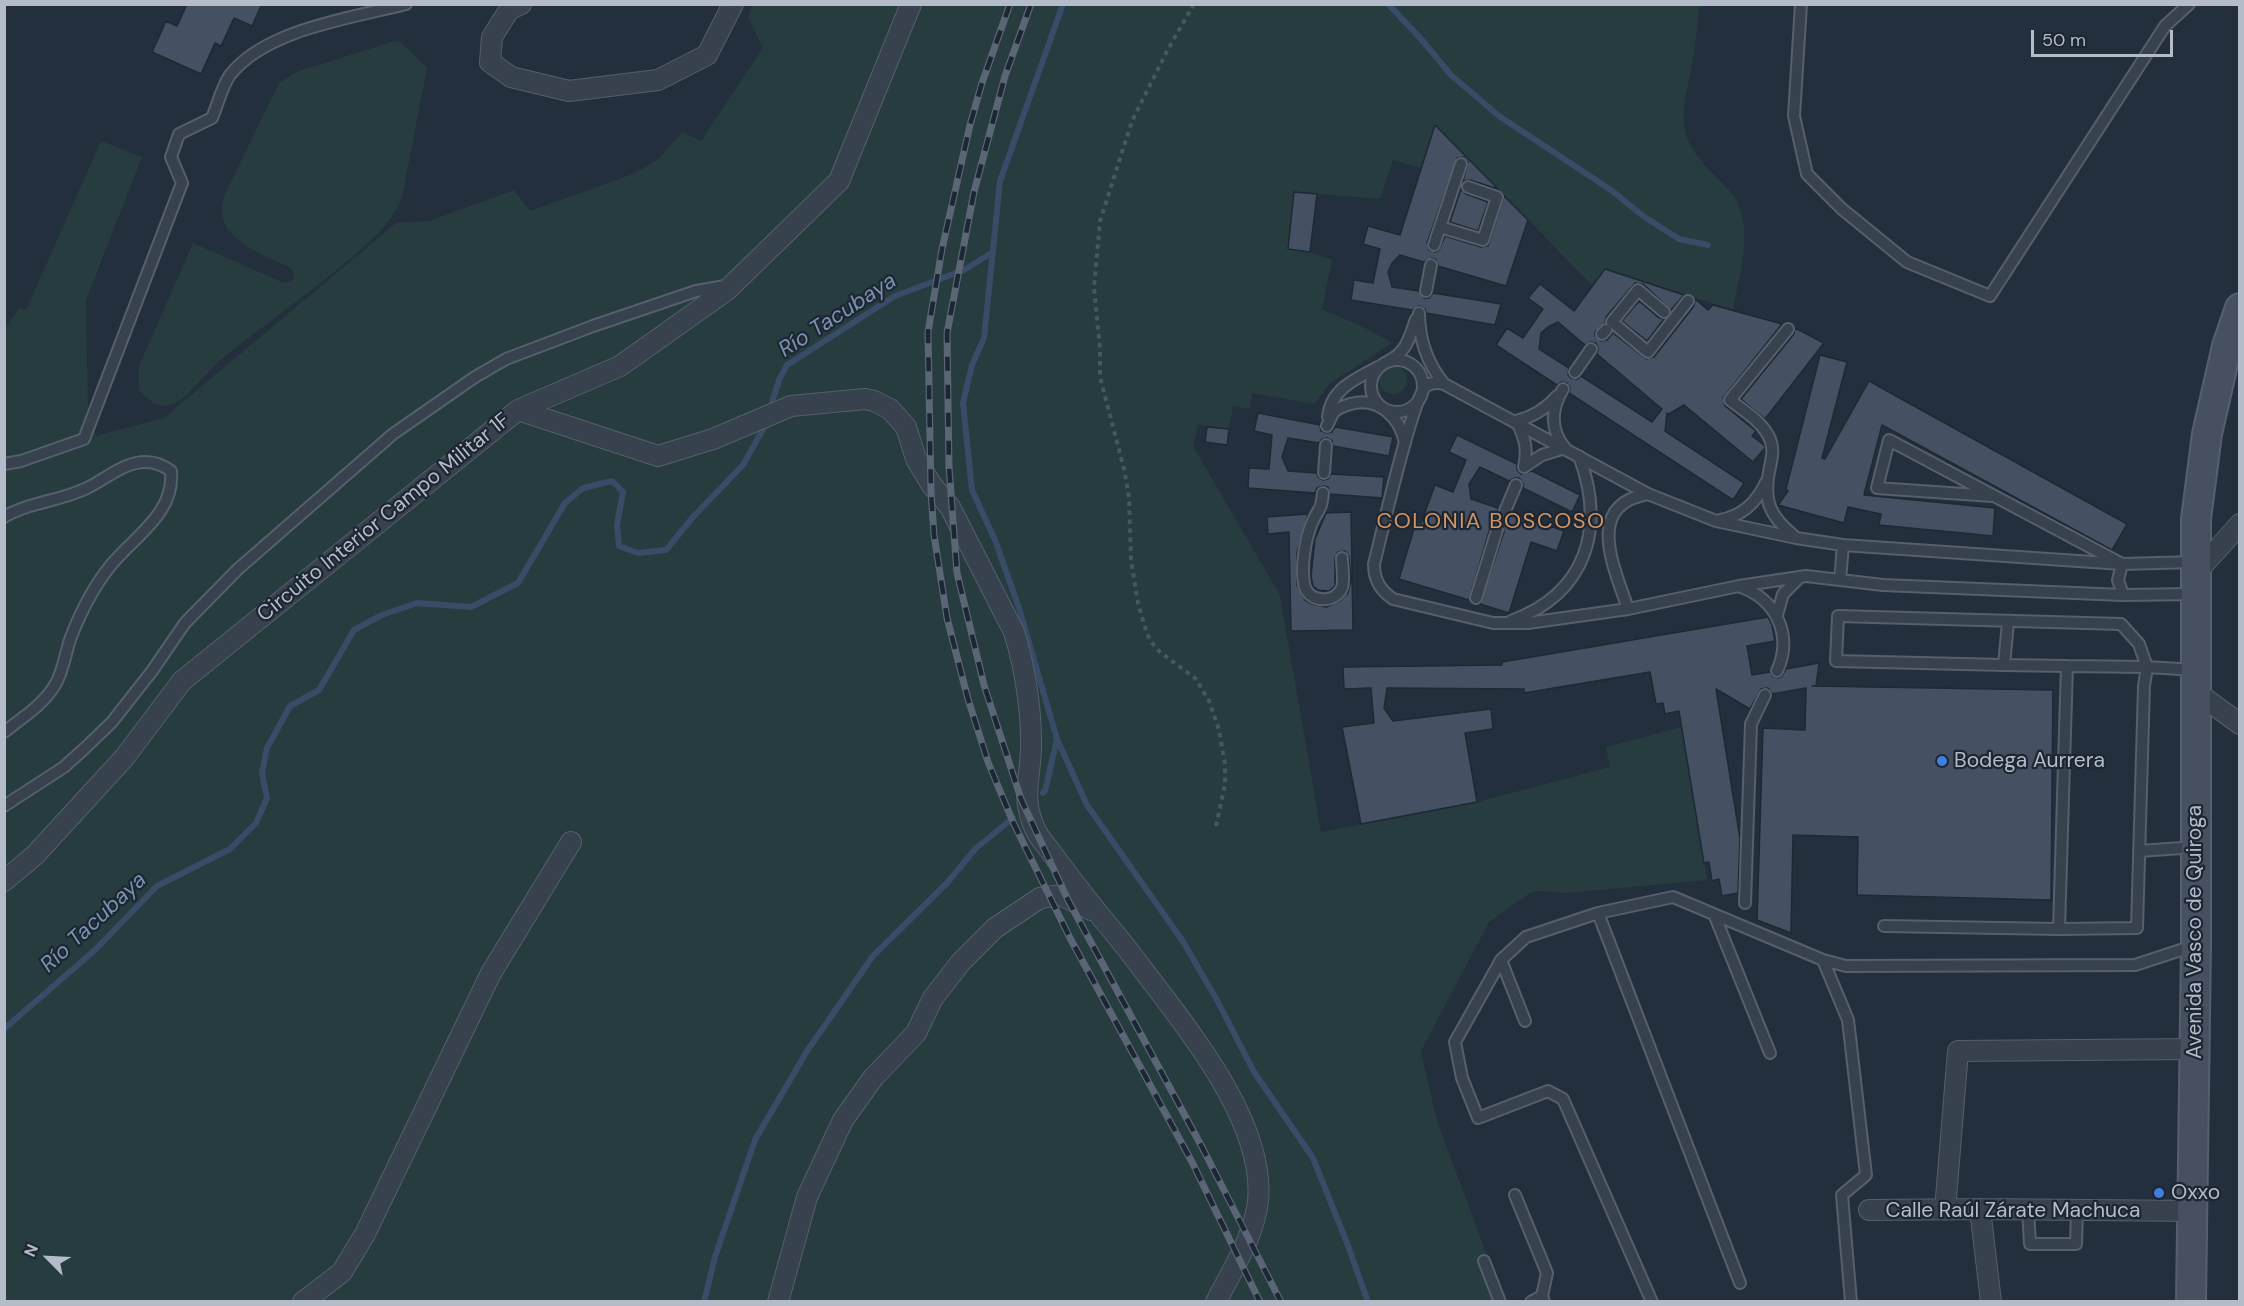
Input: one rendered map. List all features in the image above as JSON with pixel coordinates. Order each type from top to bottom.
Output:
[{"type":"main road","name":"Avenida Vasco de Quiroga","points":[[2191,1302],[2196,945],[2196,519],[2207,434],[2234,347],[2240,308]]},
{"type":"street","points":[[521,4],[509,10],[492,37],[490,62],[511,77],[569,92],[658,80],[707,55],[733,4]]},
{"type":"street","points":[[518,410],[620,366],[733,284],[839,181],[911,4]]},
{"type":"street","name":"Circuito Interior Campo Militar 1F","points":[[4,881],[35,855],[124,758],[182,681],[518,410],[658,456],[713,439],[791,406],[865,399],[874,401],[890,409],[906,427],[916,459],[931,484],[950,507],[1006,615],[1019,650],[1026,685],[1031,734],[1026,794],[1031,818],[1042,841],[1205,1054],[1233,1102],[1257,1167],[1257,1202],[1252,1230],[1216,1302]]},
{"type":"street","points":[[2195,577],[2240,524]]},
{"type":"street","points":[[2196,681],[2240,724]]},
{"type":"street","points":[[303,1302],[342,1272],[360,1244],[491,973],[571,842]]},
{"type":"street","points":[[778,1302],[807,1197],[843,1120],[873,1078],[916,1034],[933,998],[961,962],[995,928],[1040,898],[1062,895],[1097,913]]},
{"type":"street","points":[[1945,1210],[1958,1051],[2195,1049]]},
{"type":"street","points":[[1980,1209],[1991,1302]]},
{"type":"street","name":"Calle Raúl Zárate Machuca","points":[[1869,1210],[2192,1211]]},
{"type":"lane","points":[[4,464],[21,461],[84,439],[182,183],[171,157],[179,134],[212,118],[229,76],[249,56],[290,34],[406,4]]},
{"type":"lane","points":[[1801,4],[1794,116],[1807,174],[1842,209],[1907,262],[1990,296],[2165,26],[2189,4]]},
{"type":"lane","points":[[1434,245],[1461,164]]},
{"type":"lane","points":[[1440,227],[1483,240],[1497,198],[1468,187]]},
{"type":"lane","points":[[1426,291],[1431,265]]},
{"type":"lane","points":[[4,806],[64,767],[85,748],[112,722],[185,624],[223,585],[393,434],[475,377],[506,359],[696,291],[733,284]]},
{"type":"lane","points":[[1664,312],[1638,290],[1612,322],[1648,352],[1688,302]]},
{"type":"lane","points":[[1419,313],[1424,350],[1436,374],[1444,384],[1429,384],[1418,401],[1402,411],[1393,411],[1364,402],[1346,405],[1334,411],[1327,426],[1329,409],[1340,390],[1349,382],[1396,358],[1406,347],[1419,313]]},
{"type":"lane","points":[[1788,329],[1730,400],[1762,426],[1771,440],[1773,450],[1767,479],[1767,502],[1777,522],[1796,538]]},
{"type":"lane","points":[[1575,372],[1591,349]]},
{"type":"lane","points":[[1405,444],[1398,423],[1377,402],[1372,393],[1371,383],[1374,374],[1384,364],[1398,360],[1408,362],[1421,375],[1422,393],[1405,444],[1374,564],[1377,582],[1387,595],[1400,602],[1493,623],[1528,623],[1628,609],[1739,586],[1806,576],[1883,585],[2123,595],[2195,577]]},
{"type":"lane","points":[[1415,369],[1516,421],[1648,494],[1716,521],[1796,538],[1843,545],[2122,564],[2195,577]]},
{"type":"lane","points":[[1516,421],[1528,418],[1540,411],[1563,389],[1553,418],[1558,440],[1564,448]]},
{"type":"lane","points":[[1516,421],[1524,436],[1526,446],[1524,467],[1542,455],[1564,448]]},
{"type":"lane","points":[[1992,496],[1877,488],[1889,440],[2122,564]]},
{"type":"lane","points":[[1324,473],[1326,445]]},
{"type":"lane","points":[[1493,623],[1509,621],[1540,607],[1554,597],[1576,570],[1589,538],[1592,513],[1590,488],[1580,456]]},
{"type":"lane","points":[[4,518],[21,509],[80,491],[129,466],[147,462],[164,466],[171,471],[170,490],[159,515],[112,564],[90,596],[70,639],[64,667],[55,684],[37,706],[4,732]]},
{"type":"lane","points":[[1716,521],[1727,519],[1747,509],[1762,490],[1767,479]]},
{"type":"lane","points":[[1505,511],[1516,485]]},
{"type":"lane","points":[[1323,493],[1322,509],[1311,524],[1304,556],[1304,585],[1312,596],[1323,600],[1339,592],[1342,588],[1342,558]]},
{"type":"lane","points":[[1628,609],[1609,550],[1608,529],[1612,518],[1623,504],[1630,499],[1648,494]]},
{"type":"lane","points":[[1476,598],[1497,530]]},
{"type":"lane","points":[[1840,580],[1843,545]]},
{"type":"lane","points":[[2122,564],[2118,580],[2123,595]]},
{"type":"lane","points":[[1777,615],[1783,594],[1800,578]]},
{"type":"lane","points":[[1739,586],[1760,596],[1777,615],[1782,635],[1783,657],[1777,671]]},
{"type":"lane","points":[[1884,926],[2137,928],[2144,686],[2147,667],[2139,644],[2121,624],[1838,616],[1836,661],[2147,667],[2196,681]]},
{"type":"lane","points":[[2004,665],[2008,622]]},
{"type":"lane","points":[[2059,929],[2067,666]]},
{"type":"lane","points":[[1745,903],[1751,724],[1765,695]]},
{"type":"lane","points":[[2139,851],[2196,847]]},
{"type":"lane","points":[[1652,1302],[1563,1099],[1548,1091],[1478,1118],[1461,1078],[1455,1042],[1500,960],[1526,937],[1598,913],[1673,897],[1823,960],[1846,966],[2134,964],[2196,945]]},
{"type":"lane","points":[[1598,913],[1740,1283]]},
{"type":"lane","points":[[1714,914],[1770,1053]]},
{"type":"lane","points":[[1500,960],[1525,1021]]},
{"type":"lane","points":[[1823,960],[1848,1020],[1866,1175],[1842,1195],[1851,1302]]},
{"type":"lane","points":[[1515,1195],[1547,1273],[1543,1299],[1531,1302]]},
{"type":"lane","points":[[2028,1209],[2030,1244],[2076,1244],[2077,1210]]},
{"type":"lane","points":[[1484,1261],[1500,1302]]},
{"type":"path","points":[[1194,4],[1152,79],[1132,122],[1100,221],[1094,288],[1100,348],[1100,376],[1129,497],[1131,560],[1138,603],[1147,634],[1153,644],[1196,679],[1209,701],[1221,739],[1225,764],[1225,785],[1216,826]]},
{"type":"green space","points":[[753,5],[1700,5],[1684,121],[1692,148],[1732,194],[1743,220],[1744,251],[1733,310],[1606,269],[1592,285],[1435,125],[1421,168],[1393,160],[1380,199],[1294,192],[1288,249],[1310,252],[1332,260],[1322,309],[1392,343],[1329,384],[1315,404],[1252,393],[1250,409],[1233,406],[1229,429],[1198,425],[1193,446],[1280,595],[1321,832],[1477,802],[1610,767],[1606,747],[1682,727],[1707,880],[1567,893],[1538,891],[1530,893],[1489,922],[1421,1051],[1437,1121],[1504,1301],[5,1301],[4,331],[19,308],[26,310],[101,141],[142,157],[86,300],[88,411],[96,436],[164,418],[396,223],[429,221],[514,190],[530,211],[633,174],[659,159],[682,132],[701,141],[763,48],[748,17]]},
{"type":"green space","points":[[398,40],[427,68],[402,198],[389,220],[354,256],[225,356],[185,396],[166,406],[149,400],[139,390],[139,366],[193,243],[284,283],[293,278],[291,268],[240,242],[225,225],[222,215],[224,196],[279,83],[296,72]]},
{"type":"green space","points":[[1393,366],[1403,370],[1407,380],[1403,390],[1393,394],[1383,390],[1379,380],[1383,370]]},
{"type":"building","points":[[187,4],[262,4],[252,26],[234,18],[221,46],[215,43],[201,74],[152,52],[166,21],[177,26]]},
{"type":"building","points":[[1435,125],[1498,189],[1470,180],[1463,181],[1468,162],[1464,157],[1457,158],[1427,243],[1429,250],[1435,252],[1439,250],[1445,236],[1481,247],[1488,246],[1504,196],[1528,220],[1506,286],[1438,266],[1436,260],[1432,258],[1424,262],[1400,255],[1392,263],[1388,272],[1392,287],[1419,291],[1424,298],[1429,298],[1433,293],[1501,304],[1495,325],[1426,313],[1425,309],[1419,306],[1412,310],[1351,300],[1354,280],[1373,283],[1380,249],[1363,244],[1368,226],[1400,235]]},
{"type":"building","points":[[1461,189],[1466,194],[1488,202],[1478,231],[1450,222]]},
{"type":"building","points":[[1294,192],[1317,194],[1310,252],[1288,249]]},
{"type":"building","points":[[1605,269],[1684,295],[1671,310],[1643,284],[1635,283],[1606,317],[1605,323],[1595,332],[1595,336],[1601,341],[1607,340],[1613,333],[1646,359],[1654,357],[1694,306],[1695,299],[1708,310],[1713,305],[1782,324],[1723,398],[1725,406],[1756,431],[1752,436],[1764,445],[1765,448],[1753,462],[1684,405],[1667,413],[1665,431],[1744,483],[1733,500],[1569,393],[1570,388],[1567,383],[1562,382],[1557,385],[1496,345],[1507,328],[1523,338],[1543,309],[1528,298],[1540,284],[1574,311]],"holes":[[[1558,322],[1585,345],[1591,342],[1596,343],[1597,354],[1662,409],[1652,422],[1581,376],[1578,379],[1571,378],[1568,375],[1569,368],[1539,349],[1541,333]]]},
{"type":"building","points":[[1639,301],[1659,318],[1664,319],[1647,341],[1622,321]]},
{"type":"building","points":[[1795,328],[1824,343],[1765,419],[1741,399],[1794,334]]},
{"type":"building","points":[[1820,355],[1847,362],[1822,458],[1825,459],[1869,381],[2127,524],[2112,550],[1882,425],[1864,495],[1995,508],[1993,536],[1879,525],[1881,514],[1848,507],[1844,523],[1778,505],[1788,491],[1786,489]]},
{"type":"building","points":[[1258,413],[1320,425],[1321,431],[1327,433],[1332,432],[1335,427],[1393,437],[1389,456],[1333,446],[1332,441],[1327,438],[1322,439],[1319,443],[1288,438],[1282,457],[1288,471],[1317,473],[1318,477],[1323,480],[1328,479],[1331,474],[1384,477],[1382,498],[1330,494],[1328,487],[1323,486],[1317,488],[1315,493],[1248,488],[1249,468],[1269,469],[1272,435],[1254,431]]},
{"type":"building","points":[[1207,427],[1229,429],[1227,445],[1205,442]]},
{"type":"building","points":[[1457,435],[1517,464],[1517,470],[1521,474],[1532,471],[1580,495],[1572,512],[1523,488],[1519,478],[1509,481],[1480,467],[1469,484],[1471,499],[1498,508],[1502,518],[1509,517],[1512,513],[1564,531],[1557,551],[1531,542],[1509,613],[1480,604],[1504,532],[1503,525],[1499,523],[1492,524],[1490,528],[1469,600],[1399,579],[1416,522],[1421,523],[1435,485],[1453,492],[1466,460],[1449,452]]},
{"type":"building","points":[[1351,512],[1353,630],[1291,631],[1289,532],[1268,534],[1267,517],[1308,514],[1297,552],[1297,585],[1305,600],[1326,607],[1340,601],[1348,593],[1351,580],[1349,557],[1345,551],[1338,552],[1335,558],[1335,586],[1329,591],[1318,590],[1313,586],[1311,576],[1315,539],[1326,513]]},
{"type":"building","points":[[1768,617],[1775,641],[1747,646],[1752,675],[1770,672],[1772,676],[1778,678],[1786,669],[1819,663],[1816,686],[1812,686],[2053,690],[2051,900],[1857,895],[1858,837],[1793,835],[1791,933],[1757,920],[1763,728],[1805,730],[1806,688],[1772,694],[1768,688],[1761,689],[1750,709],[1716,689],[1740,839],[1738,893],[1722,896],[1719,879],[1712,881],[1709,862],[1704,863],[1679,711],[1665,714],[1663,703],[1656,704],[1650,672],[1524,693],[1524,689],[1387,688],[1384,708],[1393,721],[1491,709],[1493,729],[1465,733],[1477,802],[1361,824],[1342,727],[1374,723],[1371,688],[1344,689],[1343,667],[1502,665],[1502,662]]},
{"type":"waterway","points":[[1063,4],[1000,181],[984,338],[972,365],[963,403],[972,490],[995,540],[1019,608],[1057,739],[1087,805],[1182,940],[1217,1000],[1254,1072],[1313,1158],[1368,1302]]},
{"type":"waterway","points":[[1388,4],[1451,75],[1499,116],[1611,190],[1643,216],[1679,239],[1708,245]]},
{"type":"waterway","name":"Río Tacubaya","points":[[770,409],[779,380],[787,365],[895,296],[964,270],[993,252]]},
{"type":"waterway","name":"Río Tacubaya","points":[[4,1029],[95,950],[157,886],[230,849],[256,823],[267,798],[262,773],[267,748],[290,706],[319,690],[354,630],[382,615],[417,603],[471,607],[518,583],[565,503],[583,488],[612,481],[623,492],[617,525],[619,546],[638,553],[666,550],[693,517],[743,465],[767,422]]},
{"type":"waterway","points":[[1043,793],[1057,739]]},
{"type":"waterway","points":[[704,1302],[715,1257],[755,1140],[807,1051],[873,956],[947,883],[976,848],[1013,818]]},
{"type":"railway","points":[[1010,4],[970,125],[942,249],[928,332],[931,492],[934,535],[947,618],[968,699],[988,762],[1013,822],[1070,938],[1192,1162],[1260,1302]]},
{"type":"railway","points":[[1031,4],[1005,76],[974,192],[947,333],[949,467],[957,573],[984,685],[1021,799],[1068,900],[1202,1147],[1281,1302]]},
{"type":"place","name":"Bodega Aurrera","points":[[1942,761]]},
{"type":"place","name":"Oxxo","points":[[2159,1193]]},
{"type":"district","name":"COLONIA BOSCOSO","points":[[1491,522]]}]
